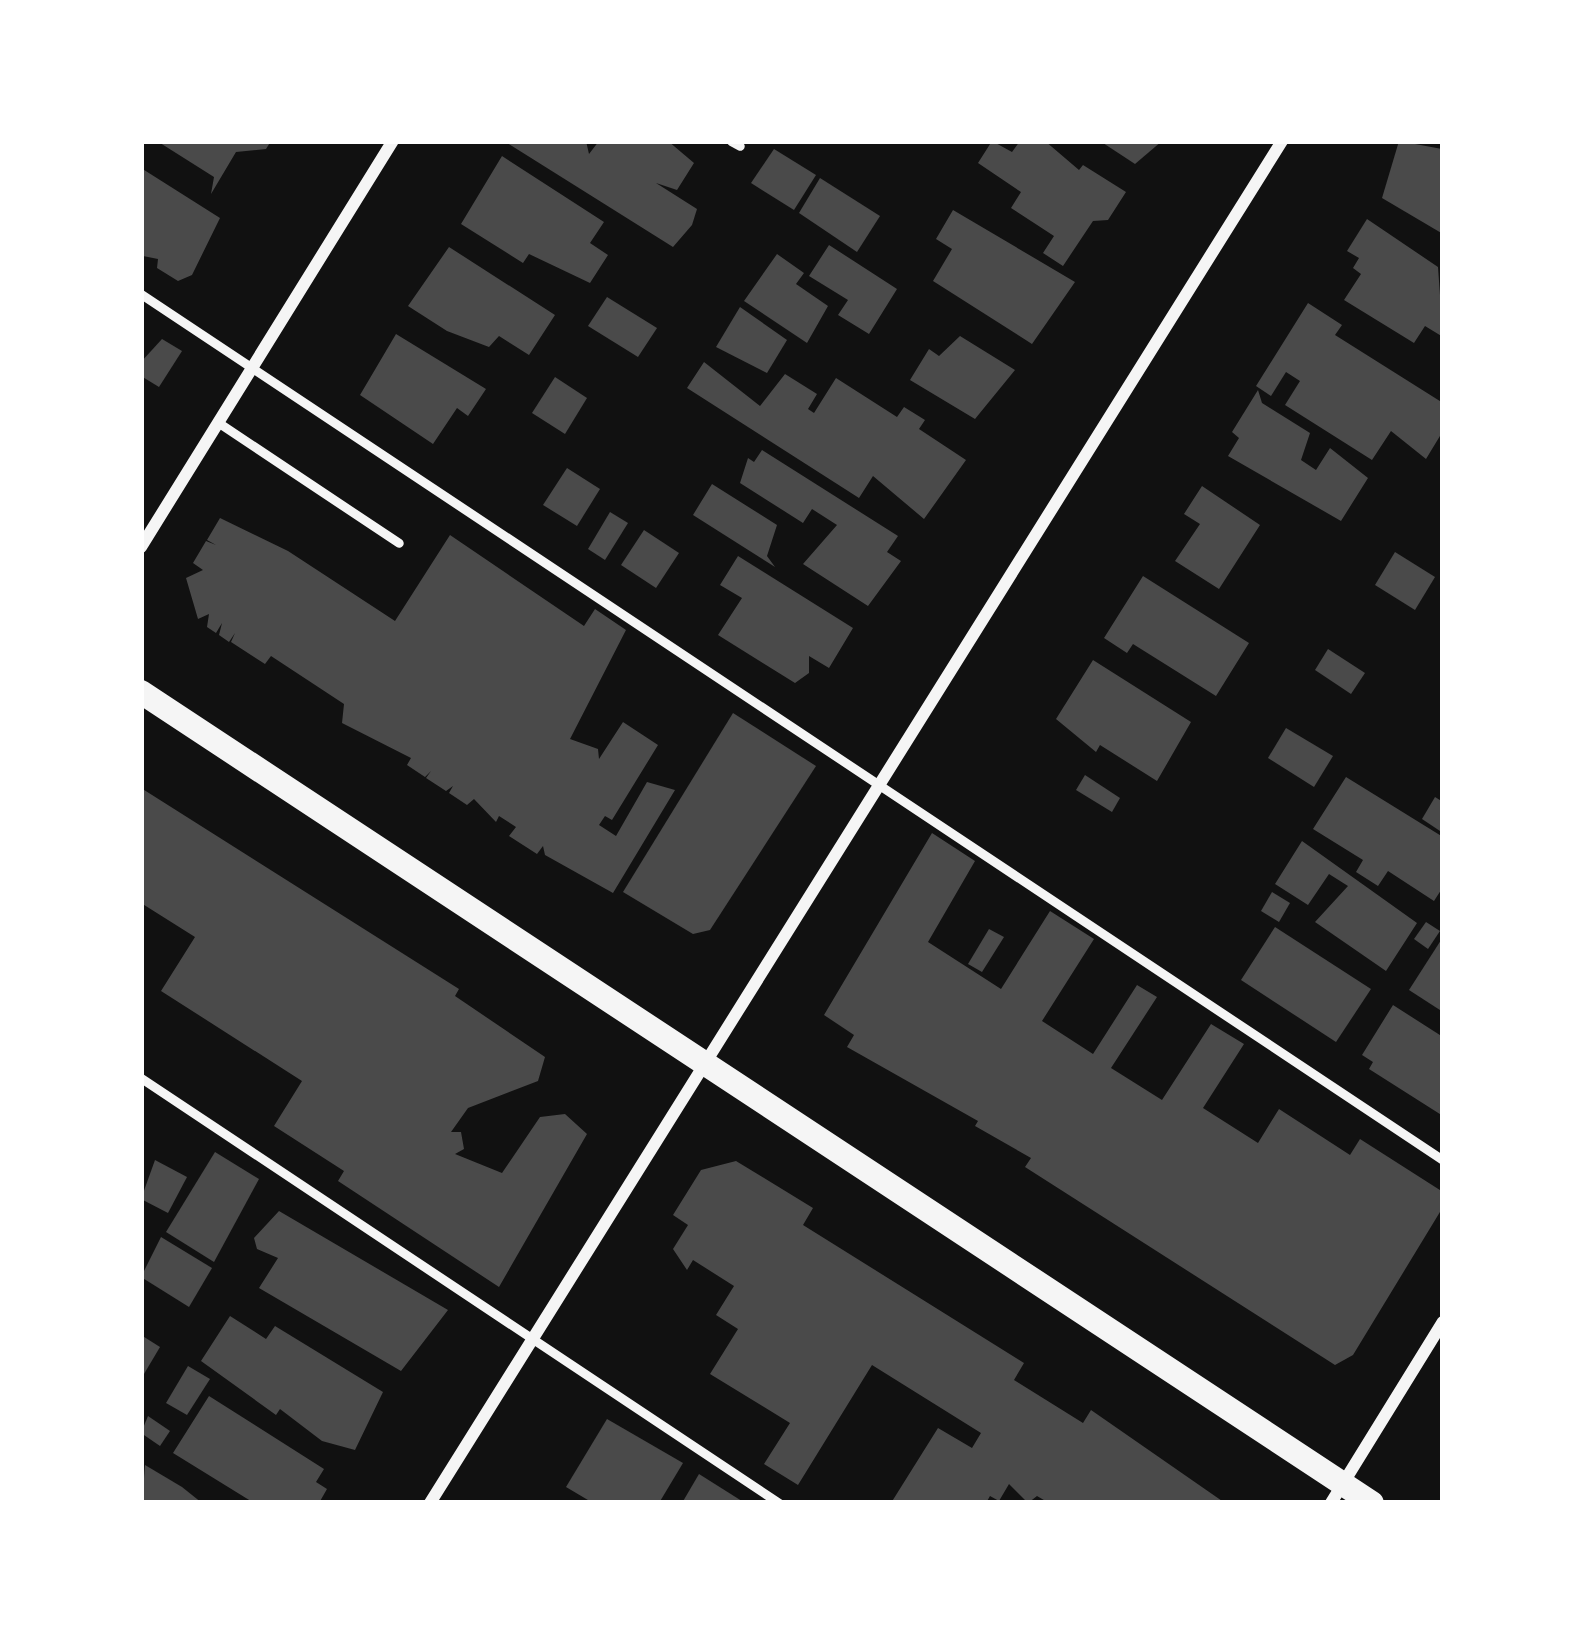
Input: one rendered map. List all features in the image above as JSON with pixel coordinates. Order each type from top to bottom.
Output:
[{"type":"main road","points":[[141,692],[707,1066],[1337,1494],[1372,1503]]},
{"type":"street","points":[[141,547],[393,141]]},
{"type":"street","points":[[430,1503],[707,1066],[878,779],[1282,141]]},
{"type":"street","points":[[1337,1494],[1443,1322]]},
{"type":"lane","points":[[141,294],[878,779],[1443,1160]]},
{"type":"lane","points":[[219,423],[399,543]]},
{"type":"lane","points":[[141,1078],[779,1503]]},
{"type":"building","points":[[157,141],[271,141],[266,149],[236,152],[211,194],[214,177]]},
{"type":"building","points":[[504,141],[586,141],[589,154],[599,141],[668,141],[694,163],[677,190],[656,183],[697,209],[692,225],[673,247]]},
{"type":"building","points":[[992,141],[1012,152],[1020,141],[1045,141],[1079,170],[1083,165],[1126,192],[1108,220],[1093,221],[1063,266],[1043,253],[1054,236],[1011,208],[1021,192],[978,163]]},
{"type":"building","points":[[1100,141],[1162,141],[1135,164]]},
{"type":"building","points":[[1399,141],[1442,149],[1443,234],[1382,198]]},
{"type":"building","points":[[774,149],[816,175],[794,210],[751,183]]},
{"type":"building","points":[[502,156],[604,222],[590,243],[608,255],[590,283],[529,254],[523,263],[461,224]]},
{"type":"building","points":[[141,168],[220,218],[192,275],[178,281],[157,268],[158,259],[143,256]]},
{"type":"building","points":[[820,178],[880,216],[857,252],[799,213]]},
{"type":"building","points":[[953,210],[1075,282],[1032,344],[933,281],[952,249],[936,239]]},
{"type":"building","points":[[1367,219],[1438,267],[1443,337],[1425,326],[1414,343],[1344,300],[1361,274],[1353,268],[1359,258],[1347,251]]},
{"type":"building","points":[[829,245],[897,289],[869,334],[838,315],[848,300],[809,276]]},
{"type":"building","points":[[449,247],[555,315],[529,355],[499,336],[489,347],[447,331],[408,306]]},
{"type":"building","points":[[777,254],[804,273],[796,284],[828,306],[807,343],[744,301]]},
{"type":"building","points":[[607,297],[657,328],[638,357],[588,326]]},
{"type":"building","points":[[1308,303],[1342,325],[1335,335],[1443,403],[1443,431],[1426,459],[1391,431],[1372,460],[1285,405],[1300,381],[1286,372],[1271,396],[1256,386]]},
{"type":"building","points":[[740,307],[787,340],[767,373],[716,347]]},
{"type":"building","points":[[396,334],[486,389],[468,416],[457,408],[433,444],[360,395]]},
{"type":"building","points":[[960,336],[1015,370],[975,419],[910,380],[929,349],[939,356]]},
{"type":"building","points":[[162,339],[182,351],[159,387],[141,376],[141,362]]},
{"type":"building","points":[[704,362],[760,406],[785,374],[817,394],[808,409],[814,413],[836,378],[897,417],[904,407],[925,420],[919,429],[966,460],[924,519],[873,476],[859,498],[687,388]]},
{"type":"building","points":[[555,377],[587,398],[565,434],[532,413]]},
{"type":"building","points":[[1258,390],[1262,403],[1310,433],[1301,460],[1316,470],[1330,448],[1368,478],[1341,521],[1228,456],[1239,438],[1232,432]]},
{"type":"building","points":[[762,450],[898,536],[887,552],[901,561],[868,606],[803,564],[837,525],[812,509],[803,523],[740,483],[748,458],[754,462]]},
{"type":"building","points":[[567,468],[600,489],[577,526],[543,505]]},
{"type":"building","points":[[712,484],[777,525],[767,556],[775,567],[693,515]]},
{"type":"building","points":[[1202,486],[1260,525],[1219,589],[1175,561],[1200,524],[1184,514]]},
{"type":"building","points":[[610,512],[628,523],[605,560],[588,549]]},
{"type":"building","points":[[220,518],[288,551],[395,621],[450,535],[584,626],[595,609],[626,630],[570,739],[598,749],[599,759],[623,722],[658,745],[612,820],[605,816],[599,825],[616,836],[647,782],[675,790],[613,893],[545,855],[543,846],[537,854],[509,836],[516,827],[499,816],[496,822],[474,799],[467,805],[449,793],[453,786],[446,791],[426,778],[431,771],[425,777],[407,765],[411,758],[342,723],[344,704],[271,656],[265,664],[231,642],[235,633],[229,642],[219,635],[222,623],[216,633],[207,627],[209,614],[198,619],[186,578],[203,570],[193,563],[206,541],[216,545],[207,540]]},
{"type":"building","points":[[644,530],[679,553],[656,588],[621,565]]},
{"type":"building","points":[[1395,552],[1435,577],[1415,610],[1375,585]]},
{"type":"building","points":[[738,556],[853,628],[829,668],[809,656],[809,673],[795,683],[718,635],[742,598],[720,585]]},
{"type":"building","points":[[1143,576],[1249,643],[1216,696],[1133,644],[1127,653],[1104,638]]},
{"type":"building","points":[[1328,649],[1365,673],[1351,694],[1315,670]]},
{"type":"building","points":[[1093,660],[1191,722],[1157,781],[1100,745],[1096,752],[1056,719]]},
{"type":"building","points":[[733,713],[816,766],[710,930],[693,934],[623,892]]},
{"type":"building","points":[[1286,728],[1333,756],[1314,787],[1268,758]]},
{"type":"building","points":[[1085,775],[1120,798],[1112,812],[1076,790]]},
{"type":"building","points":[[1346,777],[1443,837],[1443,887],[1434,901],[1388,871],[1378,886],[1356,872],[1363,860],[1313,829]]},
{"type":"building","points":[[141,788],[459,989],[455,996],[545,1057],[538,1081],[468,1108],[451,1132],[461,1132],[464,1149],[455,1154],[502,1173],[540,1117],[565,1114],[587,1134],[499,1287],[338,1181],[344,1171],[274,1126],[302,1081],[161,991],[195,937],[141,903]]},
{"type":"building","points":[[1435,797],[1443,802],[1443,833],[1422,819]]},
{"type":"building","points":[[932,833],[975,861],[928,942],[1001,989],[1050,911],[1094,939],[1042,1021],[1093,1054],[1137,985],[1157,997],[1111,1068],[1162,1100],[1211,1024],[1244,1044],[1203,1108],[1258,1143],[1279,1109],[1350,1155],[1360,1139],[1443,1192],[1443,1207],[1353,1355],[1335,1365],[1025,1167],[1031,1158],[975,1126],[978,1121],[847,1047],[854,1035],[824,1015]]},
{"type":"building","points":[[1302,841],[1417,923],[1386,971],[1315,922],[1348,886],[1329,874],[1308,905],[1275,884]]},
{"type":"building","points":[[1272,892],[1290,903],[1279,922],[1261,911]]},
{"type":"building","points":[[1426,922],[1440,931],[1428,949],[1414,939]]},
{"type":"building","points":[[1275,927],[1371,989],[1336,1042],[1241,980]]},
{"type":"building","points":[[989,929],[1004,937],[982,972],[968,964]]},
{"type":"building","points":[[1443,937],[1443,1012],[1409,990]]},
{"type":"building","points":[[1393,1005],[1443,1037],[1443,1116],[1369,1069],[1373,1062],[1362,1055]]},
{"type":"building","points":[[215,1152],[259,1179],[214,1262],[166,1232]]},
{"type":"building","points":[[155,1160],[187,1177],[168,1213],[141,1199]]},
{"type":"building","points":[[736,1161],[813,1208],[803,1225],[1024,1363],[1014,1380],[1083,1423],[1091,1410],[1225,1503],[1049,1503],[1037,1496],[1028,1503],[1009,1484],[999,1501],[990,1496],[986,1503],[891,1503],[938,1428],[972,1448],[981,1433],[872,1365],[798,1485],[764,1464],[790,1423],[710,1374],[738,1329],[716,1315],[734,1286],[693,1260],[687,1270],[673,1249],[688,1225],[673,1215],[701,1170]]},
{"type":"building","points":[[279,1211],[448,1310],[401,1371],[259,1288],[278,1258],[257,1249],[254,1238]]},
{"type":"building","points":[[161,1237],[212,1268],[189,1307],[141,1277]]},
{"type":"building","points":[[230,1316],[266,1339],[275,1326],[383,1392],[355,1450],[322,1441],[280,1409],[276,1415],[201,1361]]},
{"type":"building","points":[[141,1335],[160,1347],[141,1379]]},
{"type":"building","points":[[188,1366],[210,1379],[187,1415],[166,1403]]},
{"type":"building","points":[[209,1396],[324,1469],[316,1482],[327,1489],[319,1503],[254,1503],[173,1453]]},
{"type":"building","points":[[148,1416],[170,1431],[160,1446],[141,1433]]},
{"type":"building","points":[[607,1419],[683,1463],[659,1503],[593,1503],[566,1487]]},
{"type":"building","points":[[145,1465],[182,1487],[202,1503],[142,1503]]},
{"type":"building","points":[[699,1474],[745,1503],[682,1503]]}]
